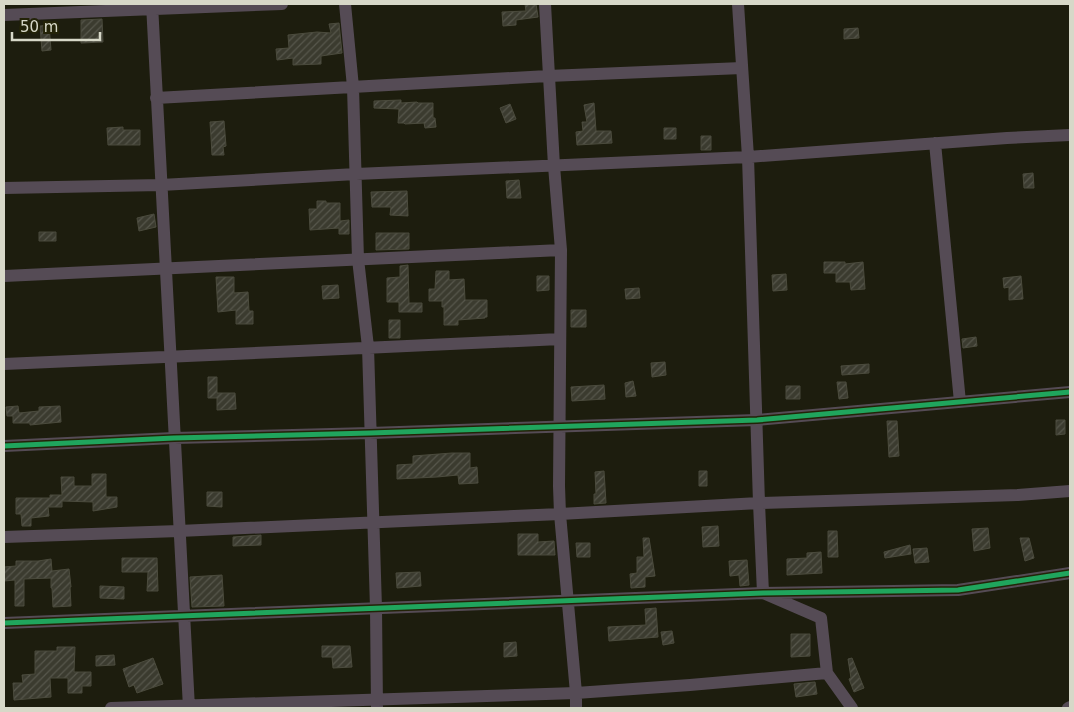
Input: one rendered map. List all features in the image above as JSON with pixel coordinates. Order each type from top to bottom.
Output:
[{"type":"street","points":[[4,15],[152,7],[282,4]]},
{"type":"street","points":[[345,4],[353,87],[358,259],[368,347],[376,608],[376,704]]},
{"type":"street","points":[[544,4],[561,250],[560,514],[576,708]]},
{"type":"street","points":[[738,4],[748,157],[759,503],[764,593]]},
{"type":"street","points":[[152,7],[189,707]]},
{"type":"street","points":[[156,98],[548,76],[742,68]]},
{"type":"street","points":[[4,188],[161,185],[356,174],[748,157],[1070,135]]},
{"type":"street","points":[[935,143],[960,402]]},
{"type":"street","points":[[4,276],[561,250]]},
{"type":"street","points":[[4,364],[560,339]]},
{"type":"street","points":[[4,446],[174,438],[757,420],[1070,392]]},
{"type":"street","points":[[4,537],[560,514],[759,503],[1018,495],[1070,491]]},
{"type":"street","points":[[4,623],[764,593],[958,590],[1070,573]]},
{"type":"street","points":[[764,593],[821,618],[828,674],[852,708]]},
{"type":"street","points":[[112,708],[376,704],[576,693],[828,674]]},
{"type":"building","points":[[525,4],[536,4],[538,17],[516,20],[516,25],[503,26],[502,12],[526,11]]},
{"type":"building","points":[[102,19],[103,42],[81,43],[81,20]]},
{"type":"building","points":[[339,23],[342,53],[321,56],[321,64],[293,65],[293,58],[277,60],[276,49],[289,48],[288,35],[317,32],[331,33],[329,24]]},
{"type":"building","points":[[49,25],[51,50],[42,51],[40,26]]},
{"type":"building","points":[[858,28],[859,38],[844,39],[844,29]]},
{"type":"building","points":[[401,100],[401,103],[433,103],[433,118],[435,118],[436,127],[425,128],[424,123],[398,123],[399,109],[374,108],[374,101]]},
{"type":"building","points":[[594,103],[596,131],[611,131],[612,143],[577,145],[576,132],[583,131],[582,122],[587,122],[584,105]]},
{"type":"building","points":[[510,104],[516,119],[506,123],[500,108]]},
{"type":"building","points":[[224,121],[226,146],[223,147],[224,155],[212,155],[210,122]]},
{"type":"building","points":[[123,127],[123,130],[140,130],[140,145],[108,145],[107,128]]},
{"type":"building","points":[[664,128],[676,128],[676,139],[664,139]]},
{"type":"building","points":[[701,136],[711,136],[711,150],[701,150]]},
{"type":"building","points":[[1033,173],[1034,188],[1024,188],[1023,174]]},
{"type":"building","points":[[519,180],[521,198],[507,198],[506,181]]},
{"type":"building","points":[[407,191],[408,216],[390,215],[391,207],[372,207],[371,192]]},
{"type":"building","points":[[317,201],[340,203],[340,221],[349,220],[349,234],[339,234],[339,228],[310,230],[309,209],[317,209]]},
{"type":"building","points":[[154,214],[156,227],[139,231],[137,218]]},
{"type":"building","points":[[39,232],[56,232],[56,241],[39,241]]},
{"type":"building","points":[[376,233],[409,233],[409,249],[376,250]]},
{"type":"building","points":[[824,262],[845,262],[845,264],[863,262],[865,289],[851,290],[850,282],[836,282],[836,273],[824,273]]},
{"type":"building","points":[[408,265],[409,303],[422,303],[422,312],[399,312],[399,302],[387,302],[387,278],[400,277],[400,266]]},
{"type":"building","points":[[436,271],[449,271],[449,280],[464,279],[465,300],[487,300],[487,317],[458,320],[458,325],[444,325],[442,301],[429,301],[429,289],[435,289]]},
{"type":"building","points":[[786,274],[787,290],[773,291],[772,275]]},
{"type":"building","points":[[537,276],[549,276],[549,290],[537,291]]},
{"type":"building","points":[[1021,276],[1023,299],[1009,300],[1009,287],[1004,288],[1003,278]]},
{"type":"building","points":[[216,277],[234,277],[234,293],[248,292],[249,311],[253,311],[253,324],[236,324],[236,310],[218,312]]},
{"type":"building","points":[[338,285],[339,298],[323,299],[322,286]]},
{"type":"building","points":[[639,288],[640,298],[626,299],[625,289]]},
{"type":"building","points":[[571,310],[586,310],[586,327],[571,327]]},
{"type":"building","points":[[389,320],[400,320],[400,338],[389,338]]},
{"type":"building","points":[[976,337],[977,346],[963,348],[962,339]]},
{"type":"building","points":[[665,362],[666,375],[652,377],[651,363]]},
{"type":"building","points":[[869,364],[869,373],[842,375],[841,366]]},
{"type":"building","points":[[208,377],[217,377],[217,393],[235,393],[236,409],[217,410],[217,398],[208,398]]},
{"type":"building","points":[[633,381],[636,396],[626,397],[625,383]]},
{"type":"building","points":[[837,382],[846,382],[848,398],[839,399]]},
{"type":"building","points":[[604,385],[605,399],[572,401],[571,387]]},
{"type":"building","points":[[786,386],[800,386],[800,399],[786,399]]},
{"type":"building","points":[[18,406],[19,413],[39,411],[39,407],[60,406],[61,422],[30,425],[30,423],[13,423],[13,416],[7,416],[6,407]]},
{"type":"building","points":[[1056,420],[1065,420],[1065,434],[1056,435]]},
{"type":"building","points":[[887,421],[897,421],[899,456],[889,457]]},
{"type":"building","points":[[470,453],[470,468],[477,467],[478,483],[459,484],[458,475],[397,479],[397,465],[413,464],[413,456]]},
{"type":"building","points":[[604,471],[606,503],[594,504],[594,494],[596,494],[595,472]]},
{"type":"building","points":[[699,471],[707,471],[707,486],[699,486]]},
{"type":"building","points":[[92,474],[106,474],[106,497],[117,497],[117,507],[93,511],[93,502],[62,501],[62,507],[48,507],[49,516],[31,518],[31,526],[22,526],[21,514],[16,514],[16,498],[50,498],[50,495],[62,495],[61,477],[74,477],[74,486],[92,486]]},
{"type":"building","points":[[207,492],[222,492],[222,507],[207,506]]},
{"type":"building","points":[[718,526],[719,546],[703,547],[702,527]]},
{"type":"building","points":[[988,528],[990,548],[974,551],[972,529]]},
{"type":"building","points":[[828,531],[837,531],[838,557],[828,557]]},
{"type":"building","points":[[518,534],[538,534],[538,542],[554,541],[555,555],[518,555]]},
{"type":"building","points":[[261,535],[261,545],[233,546],[233,537]]},
{"type":"building","points":[[643,538],[649,538],[655,576],[645,577],[645,587],[631,588],[630,574],[637,573],[637,557],[644,557]]},
{"type":"building","points":[[1020,538],[1029,538],[1034,558],[1025,561]]},
{"type":"building","points":[[576,543],[590,543],[590,557],[577,557]]},
{"type":"building","points":[[910,545],[911,554],[885,558],[884,552]]},
{"type":"building","points":[[927,548],[929,562],[915,563],[913,549]]},
{"type":"building","points":[[821,552],[822,573],[787,575],[787,559],[807,558],[807,553]]},
{"type":"building","points":[[122,558],[157,558],[158,591],[147,591],[148,572],[122,572]]},
{"type":"building","points":[[51,559],[52,571],[69,569],[71,606],[53,607],[51,578],[24,579],[24,606],[15,606],[15,580],[4,581],[4,567],[16,566],[16,561]]},
{"type":"building","points":[[747,560],[749,585],[740,586],[739,575],[730,576],[729,561]]},
{"type":"building","points":[[420,572],[421,586],[397,588],[396,573]]},
{"type":"building","points":[[222,575],[224,606],[192,607],[190,577]]},
{"type":"building","points":[[100,586],[124,587],[124,599],[100,598]]},
{"type":"building","points":[[656,608],[658,637],[609,641],[608,627],[646,625],[645,609]]},
{"type":"building","points":[[672,631],[674,643],[663,645],[661,632]]},
{"type":"building","points":[[791,634],[810,634],[810,656],[791,657]]},
{"type":"building","points":[[516,642],[517,656],[504,657],[504,643]]},
{"type":"building","points":[[322,646],[350,646],[352,667],[333,668],[332,657],[322,657]]},
{"type":"building","points":[[57,647],[75,647],[74,672],[91,672],[91,686],[82,686],[82,693],[68,693],[68,678],[50,678],[51,697],[14,700],[13,683],[23,683],[22,675],[35,674],[35,651],[57,651]]},
{"type":"building","points":[[114,655],[115,665],[96,666],[96,656]]},
{"type":"building","points":[[153,658],[163,684],[137,693],[134,685],[129,687],[123,669]]},
{"type":"building","points":[[852,658],[864,688],[854,692],[849,679],[851,678],[848,659]]},
{"type":"building","points":[[815,682],[817,694],[796,697],[794,684]]},
{"type":"cycle path","points":[[4,446],[174,438],[757,420],[1070,392]]},
{"type":"cycle path","points":[[4,623],[763,593],[958,590],[1070,573]]}]
